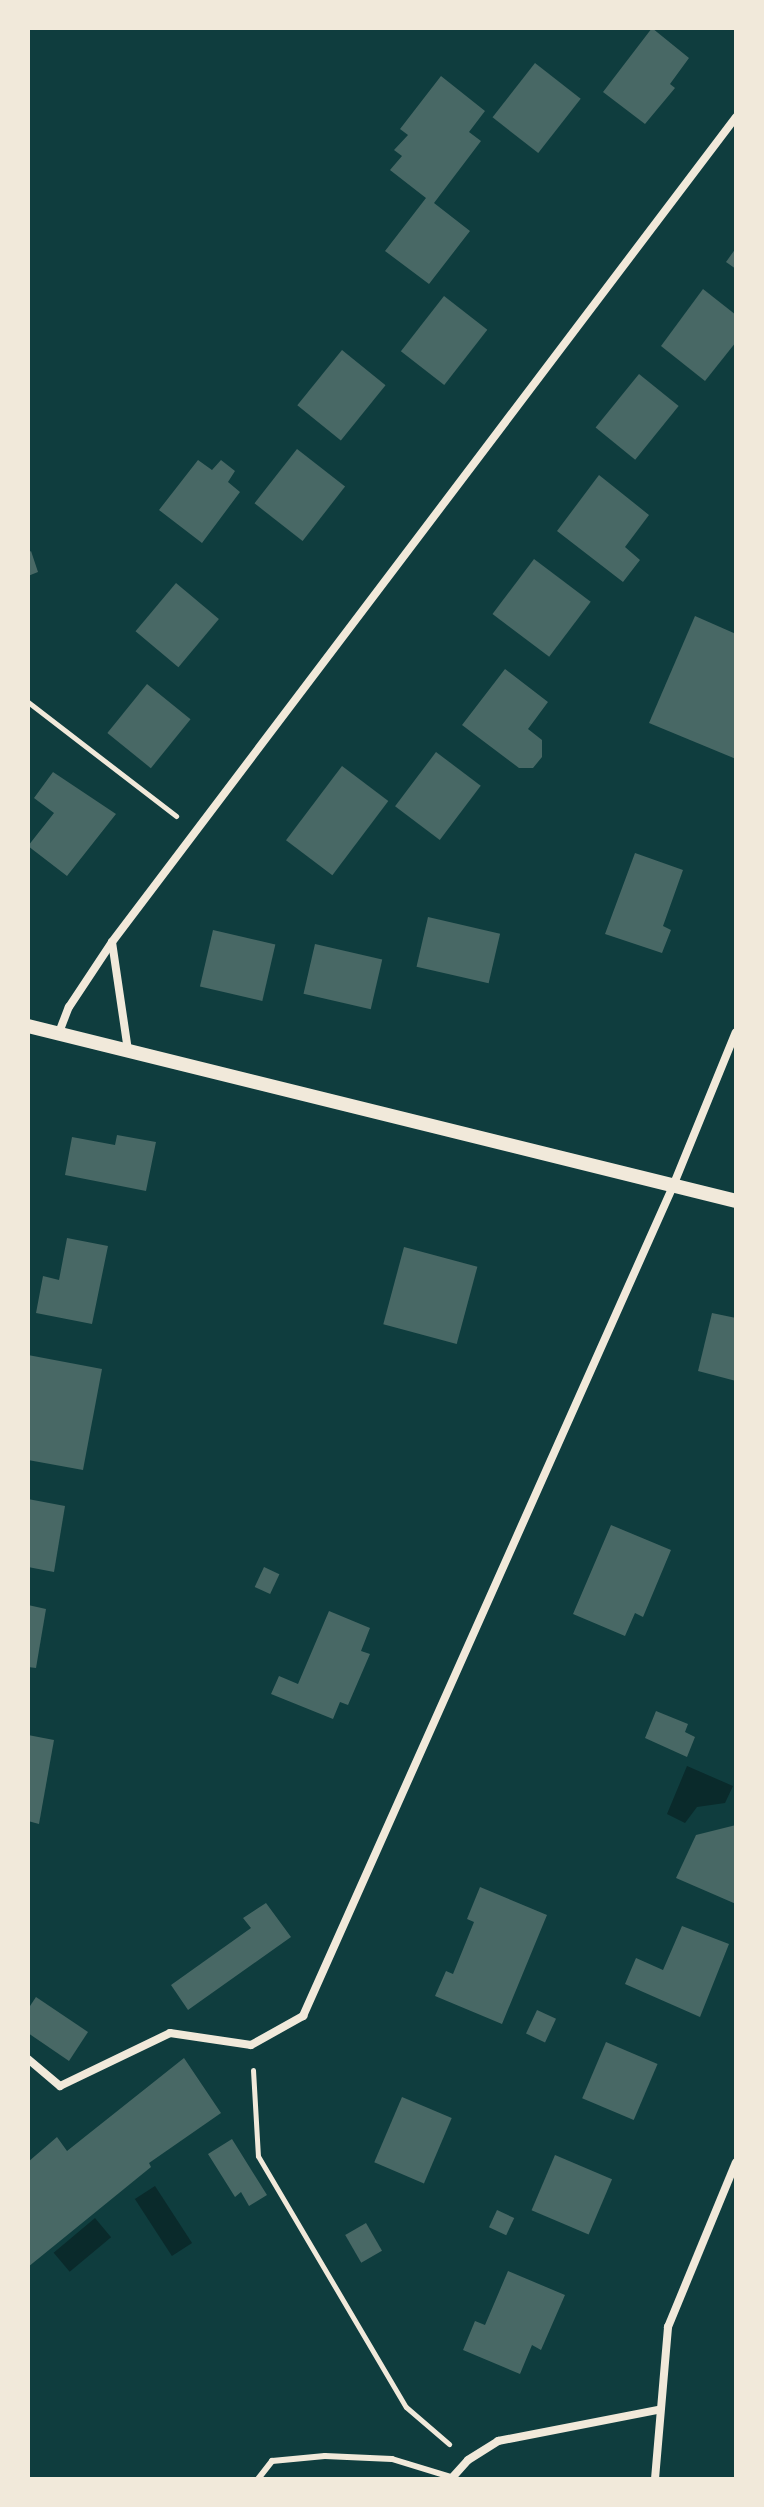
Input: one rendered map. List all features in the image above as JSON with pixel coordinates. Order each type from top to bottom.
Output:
[{"type":"street","points":[[58,1035],[69,1007],[112,942],[736,117]]},
{"type":"street","points":[[112,942],[128,1050]]},
{"type":"street","points":[[28,1026],[736,1201]]},
{"type":"street","points":[[28,2059],[60,2086],[170,2033],[251,2045],[303,2016],[673,1186],[736,1032]]},
{"type":"street","points":[[655,2479],[658,2410],[668,2327],[736,2162]]},
{"type":"street","points":[[451,2478],[468,2460],[498,2441],[658,2410]]},
{"type":"lane","points":[[258,2479],[272,2461],[325,2456],[392,2459],[451,2478]]},
{"type":"path","points":[[28,702],[195,831]]},
{"type":"path","points":[[251,2045],[258,2156],[406,2407],[468,2460]]},
{"type":"water","points":[[687,1766],[733,1786],[725,1803],[697,1807],[685,1823],[667,1814]]},
{"type":"water","points":[[155,2186],[192,2243],[172,2256],[135,2199]]},
{"type":"water","points":[[95,2218],[111,2237],[70,2272],[54,2253]]},
{"type":"building","points":[[652,28],[689,58],[670,84],[675,88],[645,124],[603,92]]},
{"type":"building","points":[[535,63],[581,99],[538,153],[493,117]]},
{"type":"building","points":[[441,76],[485,111],[469,132],[481,141],[434,203],[470,231],[429,284],[385,251],[426,198],[390,170],[402,156],[394,150],[408,135],[400,129]]},
{"type":"building","points":[[736,248],[736,269],[726,262]]},
{"type":"building","points":[[703,289],[736,315],[736,342],[705,381],[661,346]]},
{"type":"building","points":[[444,296],[487,330],[444,385],[401,351]]},
{"type":"building","points":[[342,350],[386,385],[341,440],[297,405]]},
{"type":"building","points":[[639,374],[679,406],[635,460],[596,428]]},
{"type":"building","points":[[297,449],[345,487],[303,541],[255,503]]},
{"type":"building","points":[[198,460],[212,470],[221,460],[235,471],[228,482],[240,492],[202,543],[159,510]]},
{"type":"building","points":[[599,475],[649,515],[625,547],[640,560],[623,582],[557,531]]},
{"type":"building","points":[[31,551],[38,572],[28,576],[28,553]]},
{"type":"building","points":[[534,559],[591,602],[549,657],[492,614]]},
{"type":"building","points":[[176,583],[219,619],[178,667],[136,631]]},
{"type":"building","points":[[695,616],[736,634],[736,759],[649,723]]},
{"type":"building","points":[[505,669],[548,702],[528,729],[542,740],[542,757],[533,768],[519,768],[462,725]]},
{"type":"building","points":[[147,684],[191,719],[151,768],[107,733]]},
{"type":"building","points":[[436,752],[481,786],[440,840],[395,806]]},
{"type":"building","points":[[342,766],[388,801],[332,875],[286,840]]},
{"type":"building","points":[[53,772],[116,814],[67,876],[28,846],[54,813],[34,798]]},
{"type":"building","points":[[635,853],[683,870],[663,926],[671,930],[662,953],[605,934]]},
{"type":"building","points":[[428,917],[500,934],[489,983],[417,967]]},
{"type":"building","points":[[213,930],[275,944],[262,1001],[200,987]]},
{"type":"building","points":[[315,944],[382,960],[371,1009],[304,994]]},
{"type":"building","points":[[117,1135],[156,1142],[146,1191],[65,1175],[72,1137],[115,1145]]},
{"type":"building","points":[[67,1238],[108,1246],[92,1324],[36,1313],[43,1276],[59,1280]]},
{"type":"building","points":[[404,1247],[477,1267],[457,1344],[383,1324]]},
{"type":"building","points":[[712,1313],[736,1318],[736,1381],[698,1371]]},
{"type":"building","points":[[28,1355],[102,1369],[83,1470],[28,1460]]},
{"type":"building","points":[[28,1499],[65,1506],[54,1572],[28,1567]]},
{"type":"building","points":[[611,1525],[671,1550],[643,1617],[635,1613],[625,1636],[573,1614]]},
{"type":"building","points":[[264,1567],[279,1574],[270,1594],[255,1587]]},
{"type":"building","points":[[28,1605],[46,1609],[36,1668],[28,1667]]},
{"type":"building","points":[[329,1611],[370,1628],[361,1651],[370,1654],[348,1705],[340,1702],[333,1719],[271,1694],[279,1676],[298,1684]]},
{"type":"building","points":[[656,1711],[688,1724],[685,1732],[695,1737],[687,1757],[645,1738]]},
{"type":"building","points":[[28,1735],[54,1740],[39,1824],[28,1821]]},
{"type":"building","points":[[736,1825],[736,1904],[676,1878],[696,1835]]},
{"type":"building","points":[[480,1887],[547,1915],[502,2024],[435,1996],[446,1971],[453,1974],[474,1922],[467,1919]]},
{"type":"building","points":[[266,1903],[291,1937],[188,2010],[171,1985],[251,1928],[243,1918]]},
{"type":"building","points":[[682,1926],[729,1944],[700,2017],[625,1984],[636,1958],[663,1970]]},
{"type":"building","points":[[36,1997],[88,2032],[69,2061],[28,2033],[28,2009]]},
{"type":"building","points":[[537,2010],[556,2019],[545,2042],[526,2034]]},
{"type":"building","points":[[606,2042],[658,2064],[634,2120],[582,2098]]},
{"type":"building","points":[[184,2058],[221,2113],[149,2163],[151,2167],[28,2267],[28,2162],[57,2137],[67,2151]]},
{"type":"building","points":[[402,2097],[452,2118],[424,2183],[374,2162]]},
{"type":"building","points":[[232,2139],[267,2195],[249,2206],[241,2192],[235,2197],[208,2154]]},
{"type":"building","points":[[555,2155],[612,2179],[589,2234],[532,2210]]},
{"type":"building","points":[[497,2210],[514,2218],[506,2235],[489,2227]]},
{"type":"building","points":[[366,2223],[382,2251],[361,2263],[345,2235]]},
{"type":"building","points":[[508,2271],[565,2295],[541,2350],[532,2345],[520,2374],[463,2350],[475,2321],[485,2325]]}]
